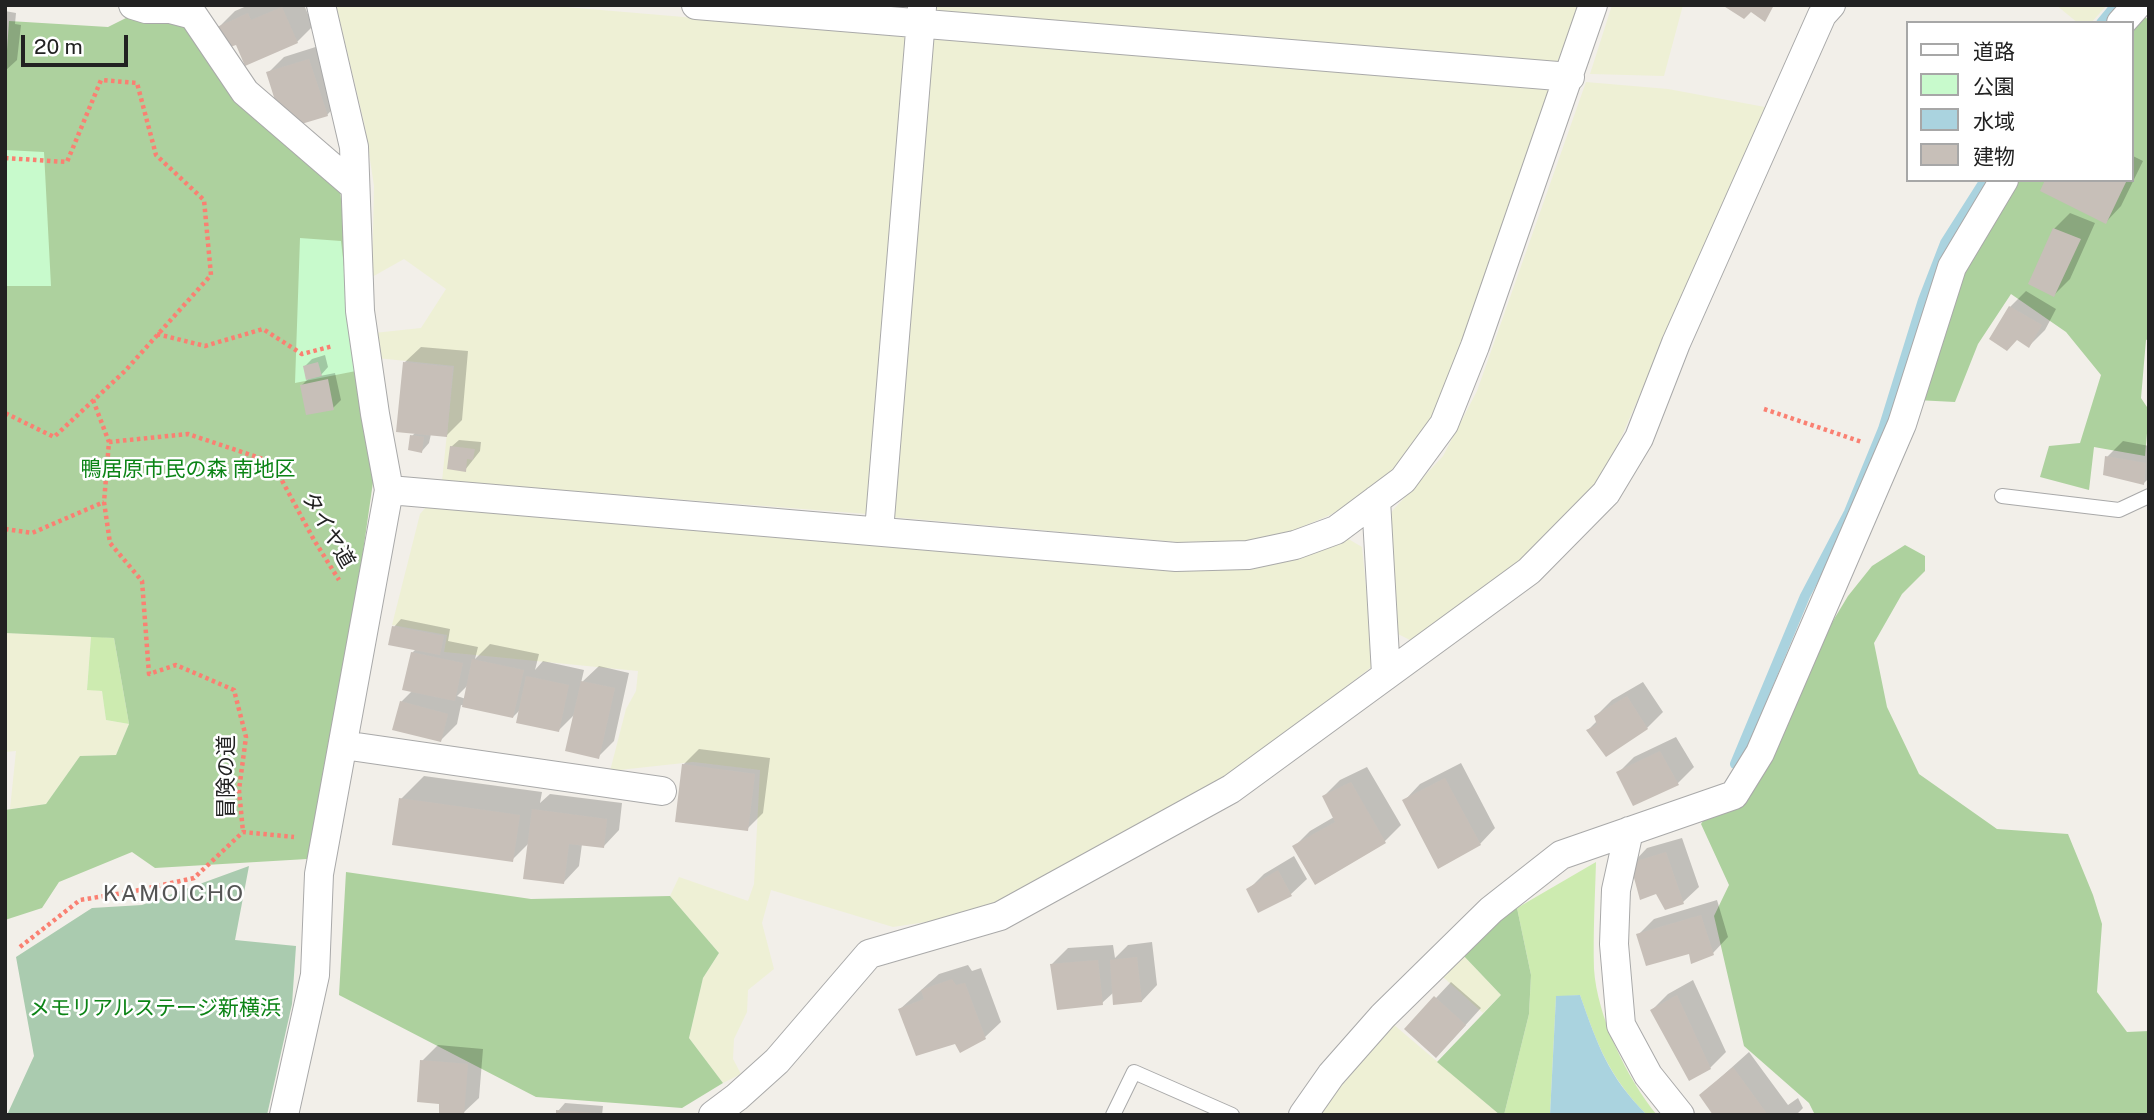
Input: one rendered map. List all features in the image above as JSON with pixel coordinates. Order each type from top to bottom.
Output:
[{"type":"street","points":[[133,5],[146,9],[170,9],[193,15],[245,92],[354,186]]},
{"type":"street","points":[[284,1115],[315,975],[319,874],[389,490],[360,311],[354,147],[321,5]]},
{"type":"street","points":[[695,5],[921,14],[1570,77]]},
{"type":"street","points":[[389,490],[1176,557],[1248,555],[1295,545],[1336,530],[1403,480],[1444,424],[1475,346],[1593,5]]},
{"type":"street","points":[[713,1115],[777,1061],[869,954],[1000,916],[1231,789],[1529,571],[1606,493],[1639,438],[1676,343],[1822,15],[1830,5]]},
{"type":"street","points":[[2123,21],[2137,5]]},
{"type":"street","points":[[879,531],[921,14]]},
{"type":"street","points":[[1303,1115],[1331,1075],[1383,1016],[1491,910],[1561,855],[1734,795],[1760,753],[1902,424],[1952,267],[2003,182]]},
{"type":"street","points":[[1376,500],[1386,674]]},
{"type":"street","points":[[344,745],[662,791]]},
{"type":"street","points":[[1629,831],[1616,890],[1614,944],[1621,1025],[1648,1075],[1680,1115]]},
{"type":"lane","points":[[2002,496],[2119,510],[2149,496]]},
{"type":"lane","points":[[1113,1115],[1134,1072],[1232,1115]]},
{"type":"path","points":[[5,158],[68,162],[101,80],[137,83],[156,155],[204,200],[211,275],[125,371],[54,437],[5,413]]},
{"type":"path","points":[[157,334],[205,346],[263,329],[302,354],[336,346]]},
{"type":"path","points":[[5,529],[32,534],[104,502],[109,442],[93,400]]},
{"type":"path","points":[[1764,409],[1890,452]]},
{"type":"path","name":"タイヤ道","points":[[109,442],[188,434],[272,462],[314,540],[340,581]]},
{"type":"path","name":"冒険の道","points":[[104,502],[110,543],[142,581],[149,674],[176,666],[234,690],[246,737],[239,790],[243,832]]},
{"type":"path","points":[[20,947],[80,900],[194,878],[243,832],[304,838]]},
{"type":"green space","points":[[336,5],[542,5],[908,36],[867,514],[442,481],[454,366],[377,358],[374,333],[421,328],[446,289],[404,259],[372,277],[374,186],[365,127]]},
{"type":"green space","points":[[932,5],[1578,5],[1557,65],[931,10]]},
{"type":"green space","points":[[1612,5],[1683,5],[1664,76],[1590,74]]},
{"type":"green space","points":[[2056,5],[2107,5],[2093,21],[2076,21]]},
{"type":"green space","name":"鴨居原市民の森 南地区","points":[[128,17],[187,20],[340,188],[353,331],[373,482],[337,734],[307,859],[155,868],[132,852],[59,882],[42,908],[5,920],[5,810],[46,804],[80,756],[116,755],[129,724],[114,638],[5,633],[5,79],[9,21],[108,27]]},
{"type":"green space","points":[[2145,17],[2149,20],[2149,339],[2146,340],[2141,398],[2149,410],[2145,456],[2094,447],[2089,490],[2040,477],[2049,446],[2080,443],[2101,375],[2066,332],[2011,294],[1978,344],[1955,402],[1916,400],[1954,280],[2016,182],[2133,182],[2133,31]]},
{"type":"green space","points":[[932,36],[1550,88],[1437,416],[1398,467],[1369,492],[1330,515],[1292,531],[1244,541],[1177,542],[891,517]]},
{"type":"green space","points":[[1586,82],[1668,89],[1765,107],[1621,438],[1593,490],[1549,536],[1503,575],[1412,641],[1394,632],[1386,523],[1393,510],[1443,456],[1477,391]]},
{"type":"green space","points":[[5,150],[44,152],[51,286],[5,286]]},
{"type":"green space","points":[[300,238],[341,241],[356,371],[295,383]]},
{"type":"green space","points":[[427,506],[1218,570],[1263,564],[1345,537],[1362,547],[1374,665],[1225,781],[1065,873],[972,915],[893,927],[771,890],[762,923],[774,969],[748,990],[747,1012],[734,1039],[733,1059],[741,1074],[723,1083],[689,1038],[703,978],[719,953],[670,896],[679,877],[748,901],[754,884],[760,770],[693,762],[610,771],[626,709],[636,691],[638,671],[444,652],[447,635],[392,625],[420,514]]},
{"type":"green space","points":[[1905,545],[1925,556],[1925,571],[1902,594],[1874,643],[1887,707],[1919,774],[1997,829],[2068,834],[2102,924],[2097,992],[2127,1032],[2149,1031],[2149,1115],[1815,1115],[1809,1103],[1744,1046],[1714,916],[1729,885],[1701,824],[1778,712],[1848,596],[1872,566]]},
{"type":"green space","points":[[5,633],[91,636],[87,689],[102,691],[106,720],[129,724],[116,755],[80,756],[46,804],[10,809],[16,751],[5,752]]},
{"type":"green space","points":[[91,636],[114,638],[129,724],[106,720],[102,691],[87,690]]},
{"type":"green space","points":[[1596,862],[1596,987],[1615,1046],[1635,1084],[1657,1115],[1647,1115],[1614,1073],[1599,1044],[1580,995],[1556,997],[1550,1115],[1504,1115],[1529,1014],[1531,975],[1517,908]]},
{"type":"green space","name":"メモリアルステージ新横浜","points":[[249,866],[235,940],[296,946],[292,1004],[267,1115],[7,1115],[34,1056],[16,957],[92,908],[142,905]]},
{"type":"green space","points":[[346,872],[531,899],[670,896],[719,953],[703,978],[689,1038],[723,1083],[682,1108],[536,1097],[339,995]]},
{"type":"green space","points":[[1517,908],[1531,975],[1529,1014],[1504,1115],[1500,1115],[1437,1062],[1501,995],[1462,954],[1495,920]]},
{"type":"green space","points":[[1462,954],[1501,995],[1483,1013],[1443,977]]},
{"type":"green space","points":[[1393,1024],[1500,1115],[1317,1115]]},
{"type":"water","points":[[1580,995],[1613,1073],[1647,1115],[1550,1115],[1556,996]]},
{"type":"building","points":[[1722,5],[1774,5],[1765,22],[1751,12],[1744,19]]},
{"type":"building","points":[[282,7],[298,43],[245,66],[236,45],[227,48],[217,27],[248,13],[251,20]]},
{"type":"building","points":[[309,59],[328,116],[298,125],[279,113],[266,72]]},
{"type":"building","points":[[2044,182],[2126,182],[2106,224],[2040,191]]},
{"type":"building","points":[[2053,228],[2081,239],[2054,297],[2028,284]]},
{"type":"building","points":[[2009,306],[2042,325],[2029,348],[2017,340],[2007,351],[1989,339]]},
{"type":"building","points":[[318,362],[322,376],[306,380],[303,366]]},
{"type":"building","points":[[403,362],[453,367],[447,437],[396,432]]},
{"type":"building","points":[[328,379],[334,410],[306,415],[300,385]]},
{"type":"building","points":[[410,435],[424,437],[422,453],[408,450]]},
{"type":"building","points":[[450,446],[475,449],[473,460],[467,459],[466,472],[447,469]]},
{"type":"building","points":[[2105,456],[2146,463],[2144,485],[2103,475]]},
{"type":"building","points":[[392,626],[444,636],[440,655],[388,645]]},
{"type":"building","points":[[411,652],[463,663],[455,701],[402,690]]},
{"type":"building","points":[[472,659],[524,670],[513,718],[462,707]]},
{"type":"building","points":[[526,676],[569,685],[559,732],[516,723]]},
{"type":"building","points":[[581,681],[615,688],[599,759],[565,751]]},
{"type":"building","points":[[1627,696],[1648,729],[1606,757],[1586,730],[1597,725],[1594,716]]},
{"type":"building","points":[[400,701],[448,714],[441,742],[392,730]]},
{"type":"building","points":[[1660,751],[1679,785],[1633,806],[1616,772]]},
{"type":"building","points":[[682,764],[755,774],[748,831],[675,822]]},
{"type":"building","points":[[1445,778],[1481,845],[1438,869],[1402,800]]},
{"type":"building","points":[[1351,782],[1386,843],[1315,885],[1292,846],[1335,822],[1322,796]]},
{"type":"building","points":[[399,798],[520,815],[513,862],[392,845]]},
{"type":"building","points":[[532,809],[607,819],[604,848],[569,844],[564,884],[523,879]]},
{"type":"building","points":[[1666,852],[1684,904],[1665,910],[1656,894],[1640,900],[1630,863]]},
{"type":"building","points":[[1278,870],[1292,896],[1258,913],[1246,889]]},
{"type":"building","points":[[1701,915],[1714,955],[1691,964],[1689,954],[1646,966],[1636,934]]},
{"type":"building","points":[[1137,957],[1142,1002],[1113,1005],[1110,960]]},
{"type":"building","points":[[1098,960],[1103,1005],[1057,1010],[1050,964]]},
{"type":"building","points":[[952,979],[956,985],[965,983],[986,1039],[960,1053],[955,1044],[916,1056],[898,1009],[924,999],[921,990]]},
{"type":"building","points":[[1677,995],[1711,1069],[1689,1081],[1650,1010]]},
{"type":"building","points":[[1434,996],[1466,1025],[1436,1058],[1404,1029]]},
{"type":"building","points":[[420,1060],[468,1064],[464,1115],[439,1113],[439,1104],[417,1102]]},
{"type":"building","points":[[1733,1067],[1768,1115],[1713,1115],[1699,1095]]},
{"type":"building","points":[[556,1110],[595,1113],[595,1115],[556,1115]]},
{"type":"waterway","points":[[2103,21],[2116,5]]},
{"type":"waterway","points":[[1735,764],[1805,596],[1849,512],[1883,429],[1923,300],[1945,243],[1984,182]]},
{"type":"district","name":"KAMOICHO","points":[[174,894]]}]
